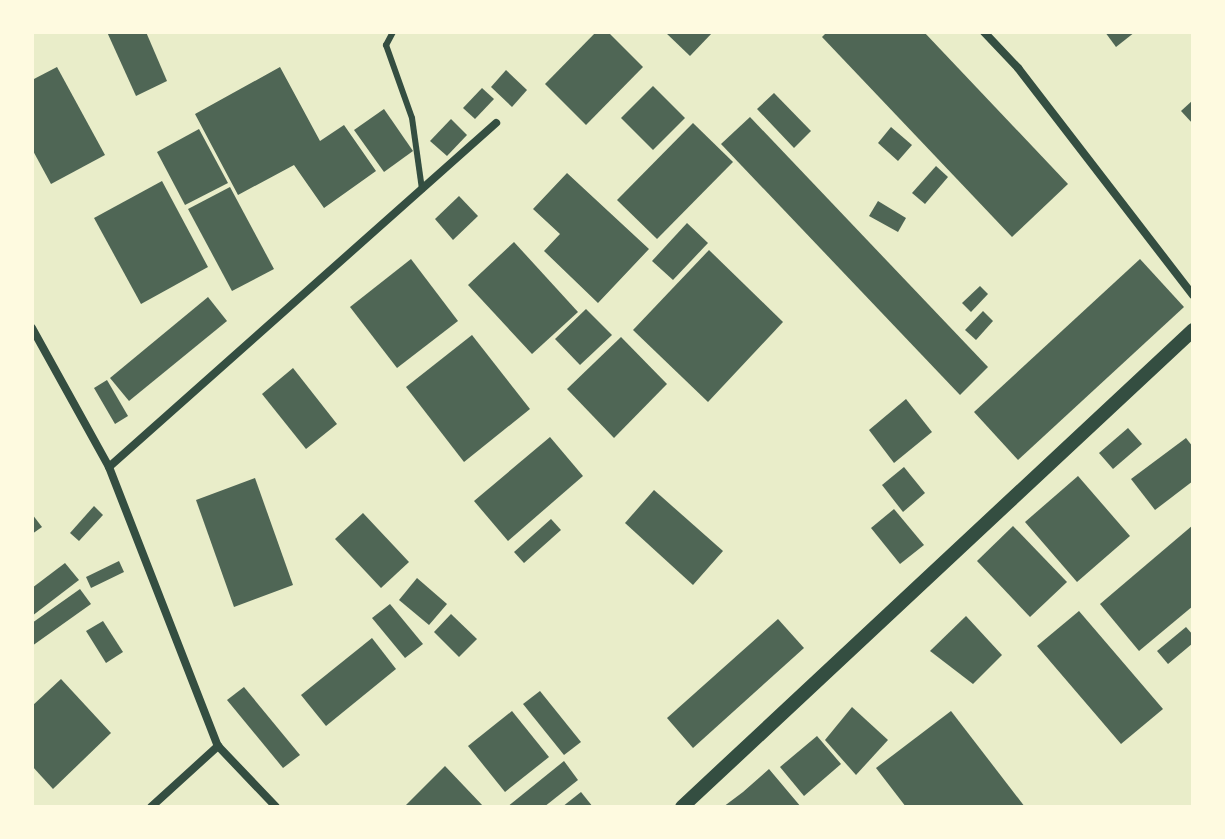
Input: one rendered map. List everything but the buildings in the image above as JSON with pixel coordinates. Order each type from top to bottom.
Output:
[{"type":"street","points":[[984,32],[1018,68],[1193,295]]},
{"type":"street","points":[[109,467],[496,123]]},
{"type":"street","points":[[32,328],[109,467],[218,746],[276,807]]},
{"type":"street","points":[[682,807],[1193,330]]},
{"type":"street","points":[[151,807],[218,746]]},
{"type":"lane","points":[[393,32],[386,45],[412,118],[422,189]]}]
